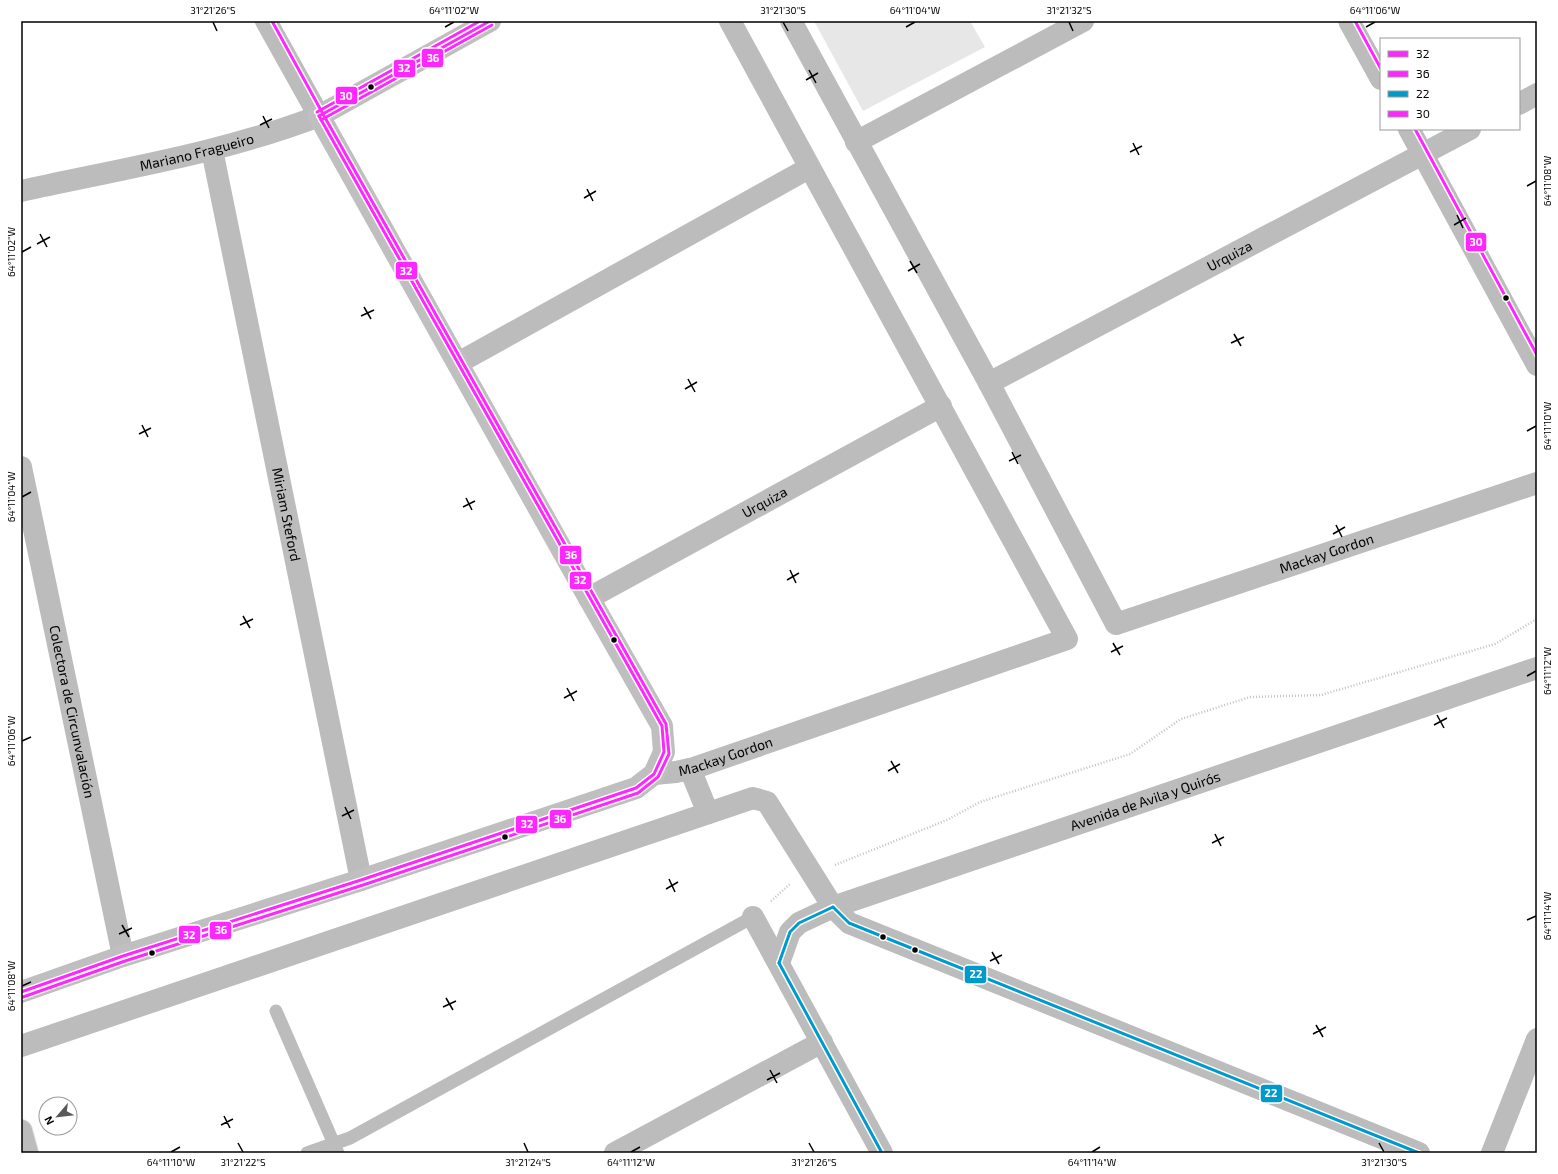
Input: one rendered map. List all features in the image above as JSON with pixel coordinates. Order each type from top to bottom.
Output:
[{"type":"main road","points":[[266,21],[662,726],[664,752],[654,774]]},
{"type":"main road","name":"Mariano Fragueiro","points":[[21,191],[212,150],[296,125],[319,116],[490,21]]},
{"type":"main road","points":[[730,21],[940,406]]},
{"type":"main road","points":[[791,21],[989,383]]},
{"type":"main road","points":[[856,142],[1083,21]]},
{"type":"main road","points":[[1349,21],[1380,77]]},
{"type":"main road","points":[[1520,103],[1537,94]]},
{"type":"main road","points":[[1410,130],[1537,365]]},
{"type":"main road","name":"Urquiza","points":[[989,383],[1468,130]]},
{"type":"main road","name":"Miriam Steford","points":[[212,150],[361,880]]},
{"type":"main road","points":[[458,363],[809,168]]},
{"type":"main road","name":"Mackay Gordon","points":[[989,383],[1116,624],[1537,483]]},
{"type":"main road","name":"Urquiza","points":[[589,598],[940,406]]},
{"type":"main road","name":"Mackay Gordon","points":[[21,992],[123,956],[361,880],[636,788],[654,774],[690,769],[1067,639],[940,406]]},
{"type":"main road","name":"Colectora de Circunvalación","points":[[21,467],[123,956]]},
{"type":"main road","name":"Avenida de Avila y Quirós","points":[[779,963],[790,932],[799,923],[833,907],[1537,668]]},
{"type":"main road","points":[[690,769],[708,814]]},
{"type":"main road","points":[[21,1046],[753,798],[767,802],[833,907],[849,923],[1419,1153]]},
{"type":"main road","points":[[753,917],[882,1153]]},
{"type":"main road","points":[[1492,1153],[1537,1039]]},
{"type":"main road","points":[[615,1153],[822,1042]]},
{"type":"main road","points":[[21,1131],[27,1153]]},
{"type":"lane","points":[[307,1153],[335,1149],[350,1138],[753,917]]},
{"type":"lane","points":[[276,1011],[335,1149]]},
{"type":"path","points":[[753,917],[792,882],[947,820],[980,802],[1130,754],[1182,719],[1250,698],[1321,696],[1496,644],[1537,618]]},
{"type":"shaded area","points":[[814,21],[970,21],[985,47],[863,111]]},
{"type":"transit line","name":"30","points":[[272,21],[323,114]]},
{"type":"transit line","name":"30","points":[[317,112],[480,21]]},
{"type":"transit line","name":"32","points":[[319,116],[490,21]]},
{"type":"transit line","name":"30","points":[[1355,21],[1380,67]]},
{"type":"transit line","name":"36","points":[[321,120],[492,25]]},
{"type":"transit line","name":"36","points":[[23,997],[125,961],[363,885],[638,793],[658,777],[669,754],[666,724],[323,114]]},
{"type":"transit line","name":"32","points":[[21,992],[123,956],[361,880],[636,788],[654,774],[664,752],[662,726],[319,116]]},
{"type":"transit line","name":"30","points":[[1416,130],[1537,355]]},
{"type":"transit line","name":"22","points":[[833,907],[849,923],[1419,1153]]},
{"type":"transit line","name":"22","points":[[779,963],[790,932],[799,923],[833,907]]},
{"type":"transit line","name":"22","points":[[779,963],[882,1153]]}]
